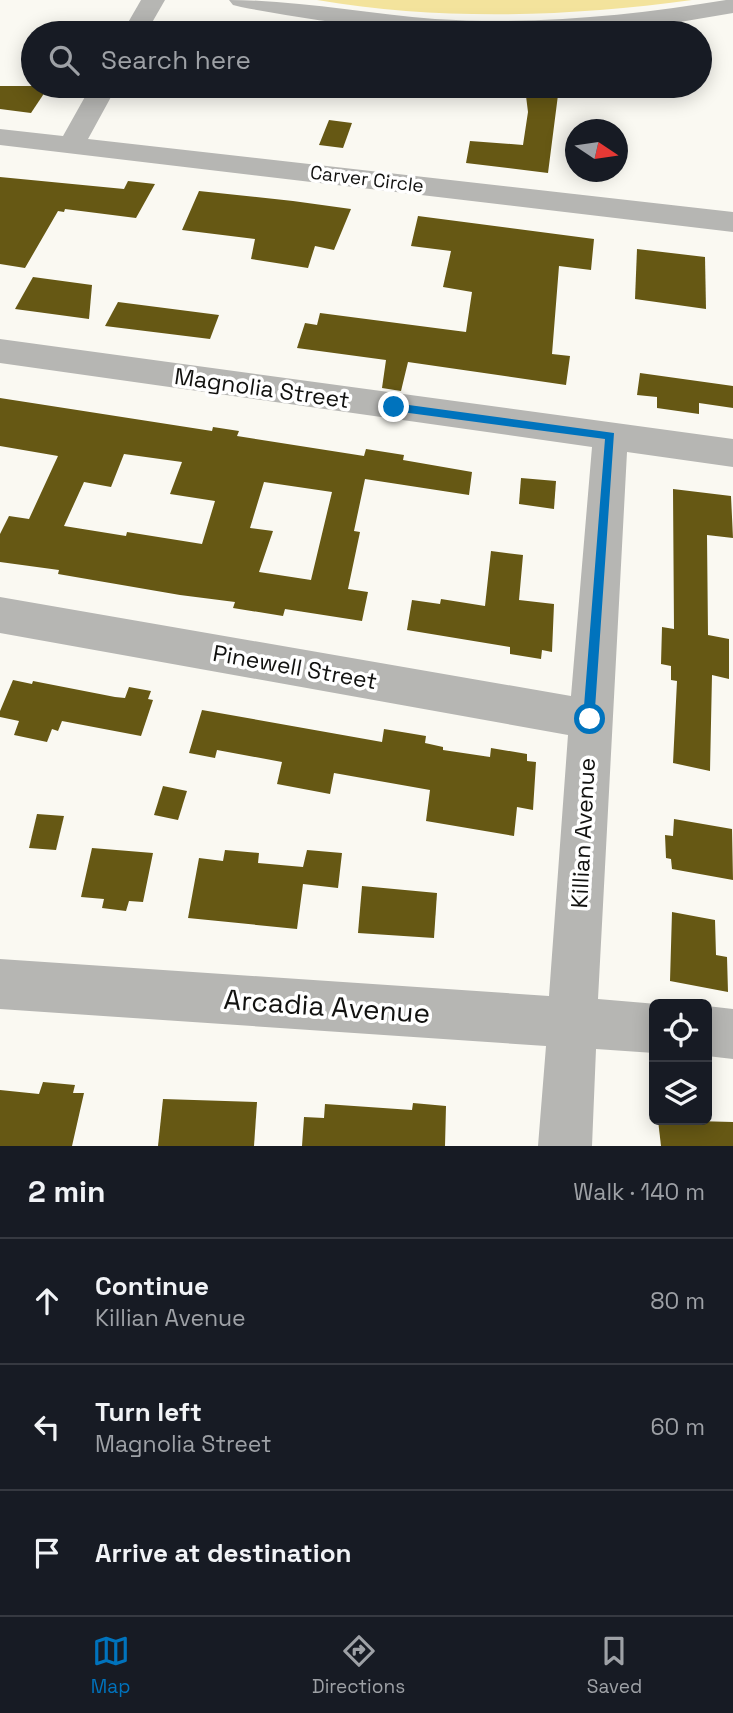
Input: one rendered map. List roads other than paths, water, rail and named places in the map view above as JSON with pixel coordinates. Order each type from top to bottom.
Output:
[{"type":"street","points":[[141,21],[153,0]]},
{"type":"street","points":[[241,0],[388,21]]},
{"type":"street","points":[[627,21],[733,6]]},
{"type":"street","points":[[71,145],[97,98]]},
{"type":"street","name":"Carver Circle","points":[[0,136],[733,222]]},
{"type":"street","name":"Magnolia Street","points":[[0,351],[733,453]]},
{"type":"street","name":"Killian Avenue","points":[[565,1146],[610,436]]},
{"type":"street","name":"Pinewell Street","points":[[0,615],[590,719]]},
{"type":"street","name":"Arcadia Avenue","points":[[0,984],[649,1028]]},
{"type":"street","points":[[712,1032],[733,1034]]}]
